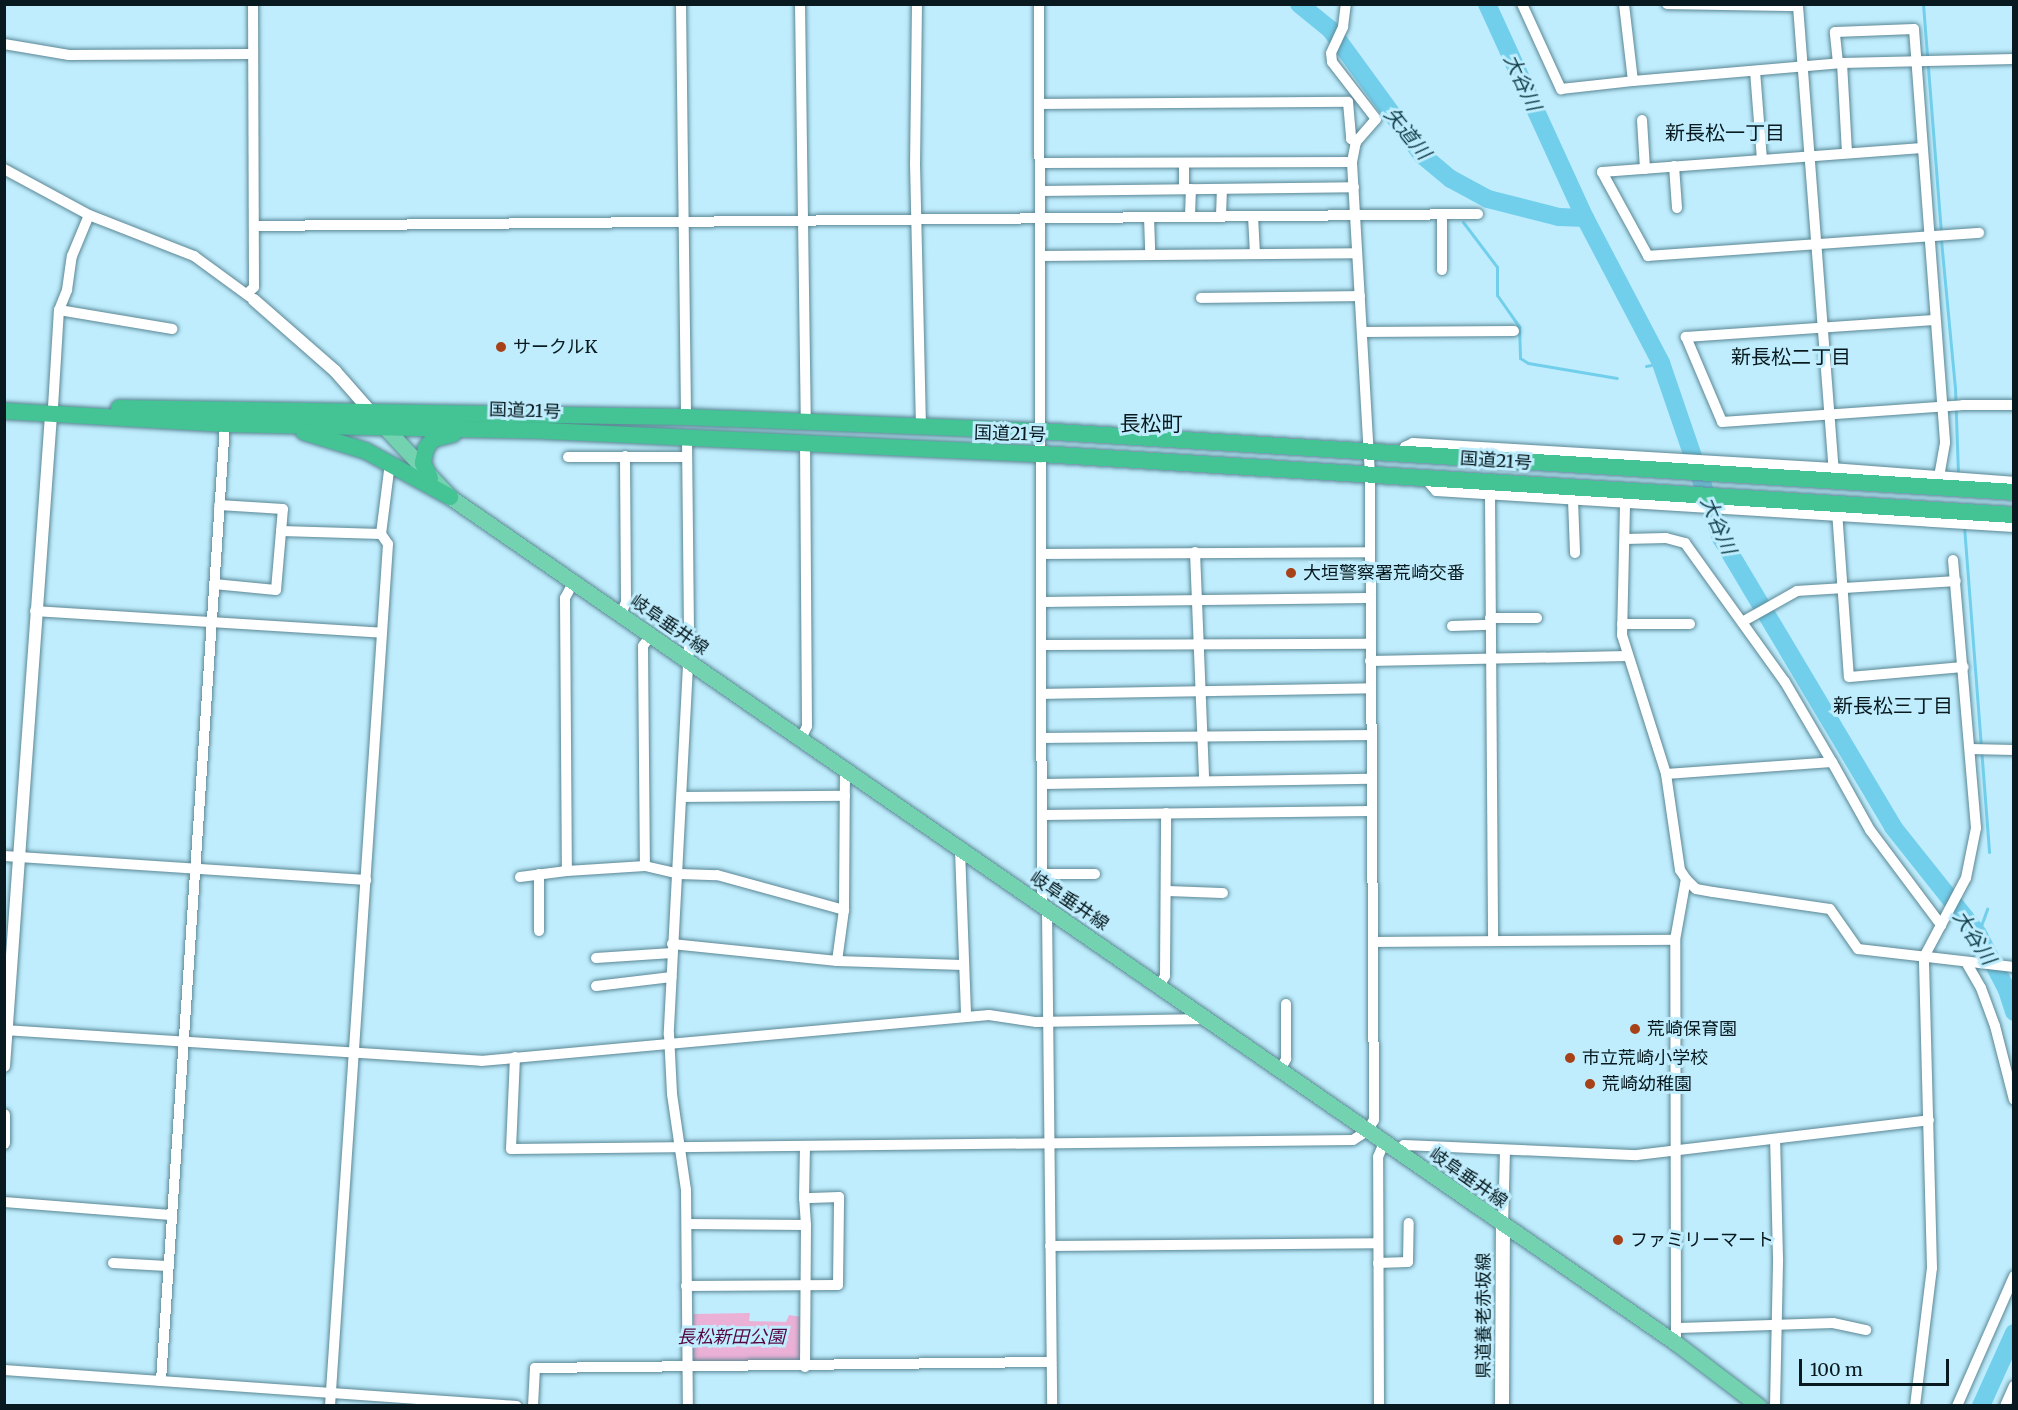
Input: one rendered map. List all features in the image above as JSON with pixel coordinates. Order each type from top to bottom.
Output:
[{"type":"highway","name":"国道21号","points":[[4,410],[372,412],[806,421],[1040,431],[1369,453],[1671,465],[1945,482],[1983,490],[2013,492]]},
{"type":"highway","name":"国道21号","points":[[52,411],[225,424],[546,431],[687,449],[805,445],[1041,454],[1370,475],[1422,476],[1679,499],[1955,518],[1984,513],[2013,515]]},
{"type":"highway","points":[[253,424],[336,440],[390,463],[435,492],[450,497]]},
{"type":"highway","points":[[430,478],[424,453],[433,439],[443,434],[546,431]]},
{"type":"main road","name":"岐阜垂井線","points":[[372,412],[430,478],[450,497],[1207,1019],[1503,1227],[1677,1336],[1759,1406]]},
{"type":"main road","name":"県道養老赤坂線","points":[[1502,1406],[1503,1227]]},
{"type":"street","points":[[250,297],[254,287],[253,4]]},
{"type":"street","points":[[681,4],[687,417]]},
{"type":"street","points":[[800,4],[801,222],[806,421]]},
{"type":"street","points":[[917,4],[915,163],[921,426]]},
{"type":"street","points":[[1039,4],[1041,645],[1045,908],[1050,1022],[1052,1406]]},
{"type":"street","points":[[515,1057],[511,1149],[1353,1140],[1367,1131],[1374,1120],[1370,475],[1352,162],[1356,142],[1376,119],[1332,62],[1331,52],[1342,27],[1346,4]]},
{"type":"street","points":[[1522,4],[1561,89],[1840,63],[1932,58],[2013,59]]},
{"type":"street","points":[[1624,4],[1633,81]]},
{"type":"street","points":[[1667,4],[1798,6],[1817,241],[1821,328],[1834,471]]},
{"type":"street","points":[[1847,153],[1840,63],[1835,32],[1914,29],[1918,59],[1922,148],[1936,235],[1934,320],[1946,406],[1945,482]]},
{"type":"street","points":[[4,44],[69,55],[252,54]]},
{"type":"street","points":[[1755,72],[1762,160]]},
{"type":"street","points":[[1040,104],[1348,102],[1351,139],[1356,142]]},
{"type":"street","points":[[1642,120],[1645,169]]},
{"type":"street","points":[[1922,148],[1602,172],[1648,256],[1817,241],[1979,233]]},
{"type":"street","points":[[1041,163],[1352,162]]},
{"type":"street","points":[[1184,163],[1190,216]]},
{"type":"street","points":[[1674,166],[1677,208]]},
{"type":"street","points":[[4,169],[89,215],[194,256],[250,297],[335,371],[372,412]]},
{"type":"street","points":[[1041,191],[1354,188]]},
{"type":"street","points":[[1221,216],[1222,189]]},
{"type":"street","points":[[254,226],[1478,214]]},
{"type":"street","points":[[4,1066],[59,310],[67,290],[72,256],[89,215]]},
{"type":"street","points":[[1442,215],[1442,270]]},
{"type":"street","points":[[1253,216],[1255,254]]},
{"type":"street","points":[[1149,217],[1149,255]]},
{"type":"street","points":[[1041,256],[1357,253]]},
{"type":"street","points":[[1202,298],[1360,296]]},
{"type":"street","points":[[59,310],[172,329]]},
{"type":"street","points":[[1934,320],[1686,337],[1722,422],[1963,405],[2013,405]]},
{"type":"street","points":[[1362,332],[1514,331]]},
{"type":"street","points":[[160,1381],[225,424]]},
{"type":"street","points":[[801,740],[807,726],[805,445]]},
{"type":"street","points":[[568,456],[625,456],[687,449],[688,662],[680,874],[672,948],[670,1042],[687,1224],[688,1406]]},
{"type":"street","points":[[621,614],[626,602],[625,456]]},
{"type":"street","points":[[330,1406],[388,544],[381,534],[390,463]]},
{"type":"street","points":[[1723,469],[1834,471],[1945,482],[2013,482]]},
{"type":"street","points":[[1422,476],[1436,490],[1490,495],[1625,505],[1679,499]]},
{"type":"street","points":[[1490,495],[1493,941]]},
{"type":"street","points":[[1573,500],[1575,553]]},
{"type":"street","points":[[1728,501],[1837,514],[1955,518],[1970,525],[2013,527]]},
{"type":"street","points":[[1625,505],[1622,624],[1628,656],[1666,774],[1680,870],[1686,879],[1696,888],[1713,892],[1830,909],[1858,949],[2013,967]]},
{"type":"street","points":[[214,584],[276,590],[283,509],[219,506]]},
{"type":"street","points":[[1837,514],[1849,677],[1964,667]]},
{"type":"street","points":[[281,531],[381,534]]},
{"type":"street","points":[[1625,539],[1666,538],[1685,543],[1744,621],[1790,690],[1870,830],[1943,921]]},
{"type":"street","points":[[1195,552],[1204,780]]},
{"type":"street","points":[[1041,554],[1369,552]]},
{"type":"street","points":[[1915,1406],[1932,1294],[1924,957],[1964,882],[1973,855],[1976,828],[1964,667],[1953,561]]},
{"type":"street","points":[[1744,621],[1797,591],[1956,582]]},
{"type":"street","points":[[567,871],[565,598],[573,583]]},
{"type":"street","points":[[1041,602],[1369,598]]},
{"type":"street","points":[[36,611],[381,633]]},
{"type":"street","points":[[1452,626],[1537,618]]},
{"type":"street","points":[[1622,624],[1690,624]]},
{"type":"street","points":[[645,866],[643,646],[650,636]]},
{"type":"street","points":[[1041,645],[1370,644]]},
{"type":"street","points":[[1370,661],[1628,656]]},
{"type":"street","points":[[1042,694],[1370,688]]},
{"type":"street","points":[[1042,738],[1371,735]]},
{"type":"street","points":[[1970,749],[2013,750]]},
{"type":"street","points":[[1666,774],[1832,762]]},
{"type":"street","points":[[837,961],[844,910],[845,770]]},
{"type":"street","points":[[1043,784],[1371,779]]},
{"type":"street","points":[[683,797],[845,796]]},
{"type":"street","points":[[1043,815],[1371,811]]},
{"type":"street","points":[[1159,986],[1165,976],[1166,813]]},
{"type":"street","points":[[960,850],[966,1017]]},
{"type":"street","points":[[4,856],[366,880]]},
{"type":"street","points":[[519,877],[567,871],[645,866],[680,874],[717,875],[844,910]]},
{"type":"street","points":[[1045,874],[1095,873]]},
{"type":"street","points":[[539,874],[539,931]]},
{"type":"street","points":[[1686,879],[1675,940],[1677,1336],[1833,1323],[1866,1330]]},
{"type":"street","points":[[1166,891],[1223,892]]},
{"type":"street","points":[[1373,942],[1675,940]]},
{"type":"street","points":[[596,958],[672,948],[837,961],[963,965]]},
{"type":"street","points":[[1968,962],[1982,988],[1995,1026],[2013,1100]]},
{"type":"street","points":[[596,986],[671,977]]},
{"type":"street","points":[[1280,1070],[1286,1059],[1286,1004]]},
{"type":"street","points":[[6,1030],[480,1061],[966,1017],[1050,1022],[1207,1019]]},
{"type":"street","points":[[4,1115],[4,1143]]},
{"type":"street","points":[[1378,1406],[1378,1157],[1390,1147],[1404,1145],[1618,1155],[1677,1151],[1929,1120]]},
{"type":"street","points":[[1774,1139],[1776,1327],[1774,1406]]},
{"type":"street","points":[[805,1146],[805,1367]]},
{"type":"street","points":[[1503,1227],[1505,1150]]},
{"type":"street","points":[[686,1286],[838,1285],[839,1197],[804,1198]]},
{"type":"street","points":[[4,1202],[170,1215]]},
{"type":"street","points":[[1377,1263],[1408,1262],[1409,1223]]},
{"type":"street","points":[[687,1224],[806,1225]]},
{"type":"street","points":[[1050,1246],[1377,1242]]},
{"type":"street","points":[[113,1263],[167,1266]]},
{"type":"street","points":[[1957,1406],[2013,1276]]},
{"type":"street","points":[[533,1406],[535,1368],[805,1367],[1051,1362]]},
{"type":"street","points":[[4,1370],[517,1406]]},
{"type":"street","points":[[2005,1406],[2013,1386]]},
{"type":"green space","name":"長松新田公園","points":[[750,1313],[749,1321],[786,1322],[789,1315],[802,1317],[810,1362],[693,1363],[693,1314]]},
{"type":"waterway","name":"矢道川","points":[[1299,4],[1330,29],[1422,155],[1451,179],[1488,199],[1559,217],[1585,218]]},
{"type":"waterway","name":"大谷川","points":[[1487,4],[1585,218],[1661,363],[1721,538],[1893,827],[1978,934],[2007,990],[2014,1012]]},
{"type":"waterway","points":[[1923,4],[1941,233]]},
{"type":"waterway","points":[[1463,222],[1497,267],[1497,295],[1519,327],[1520,358],[1528,363],[1617,378]]},
{"type":"waterway","points":[[1941,240],[1955,388],[1958,475]]},
{"type":"waterway","points":[[1646,366],[1661,363]]},
{"type":"waterway","points":[[1964,526],[1989,852]]},
{"type":"waterway","points":[[1978,934],[1987,909]]},
{"type":"waterway","name":"大谷川","points":[[1981,1406],[2014,1333]]},
{"type":"place","name":"サークルK","points":[[501,347]]},
{"type":"place","name":"大垣警察署荒崎交番","points":[[1291,573]]},
{"type":"place","name":"荒崎保育園","points":[[1635,1029]]},
{"type":"place","name":"市立荒崎小学校","points":[[1570,1058]]},
{"type":"place","name":"荒崎幼稚園","points":[[1590,1084]]},
{"type":"place","name":"ファミリーマート","points":[[1618,1240]]},
{"type":"district","name":"新長松一丁目","points":[[1725,132]]},
{"type":"district","name":"新長松二丁目","points":[[1791,356]]},
{"type":"district","name":"長松町","points":[[1151,424]]},
{"type":"district","name":"新長松三丁目","points":[[1893,705]]}]
